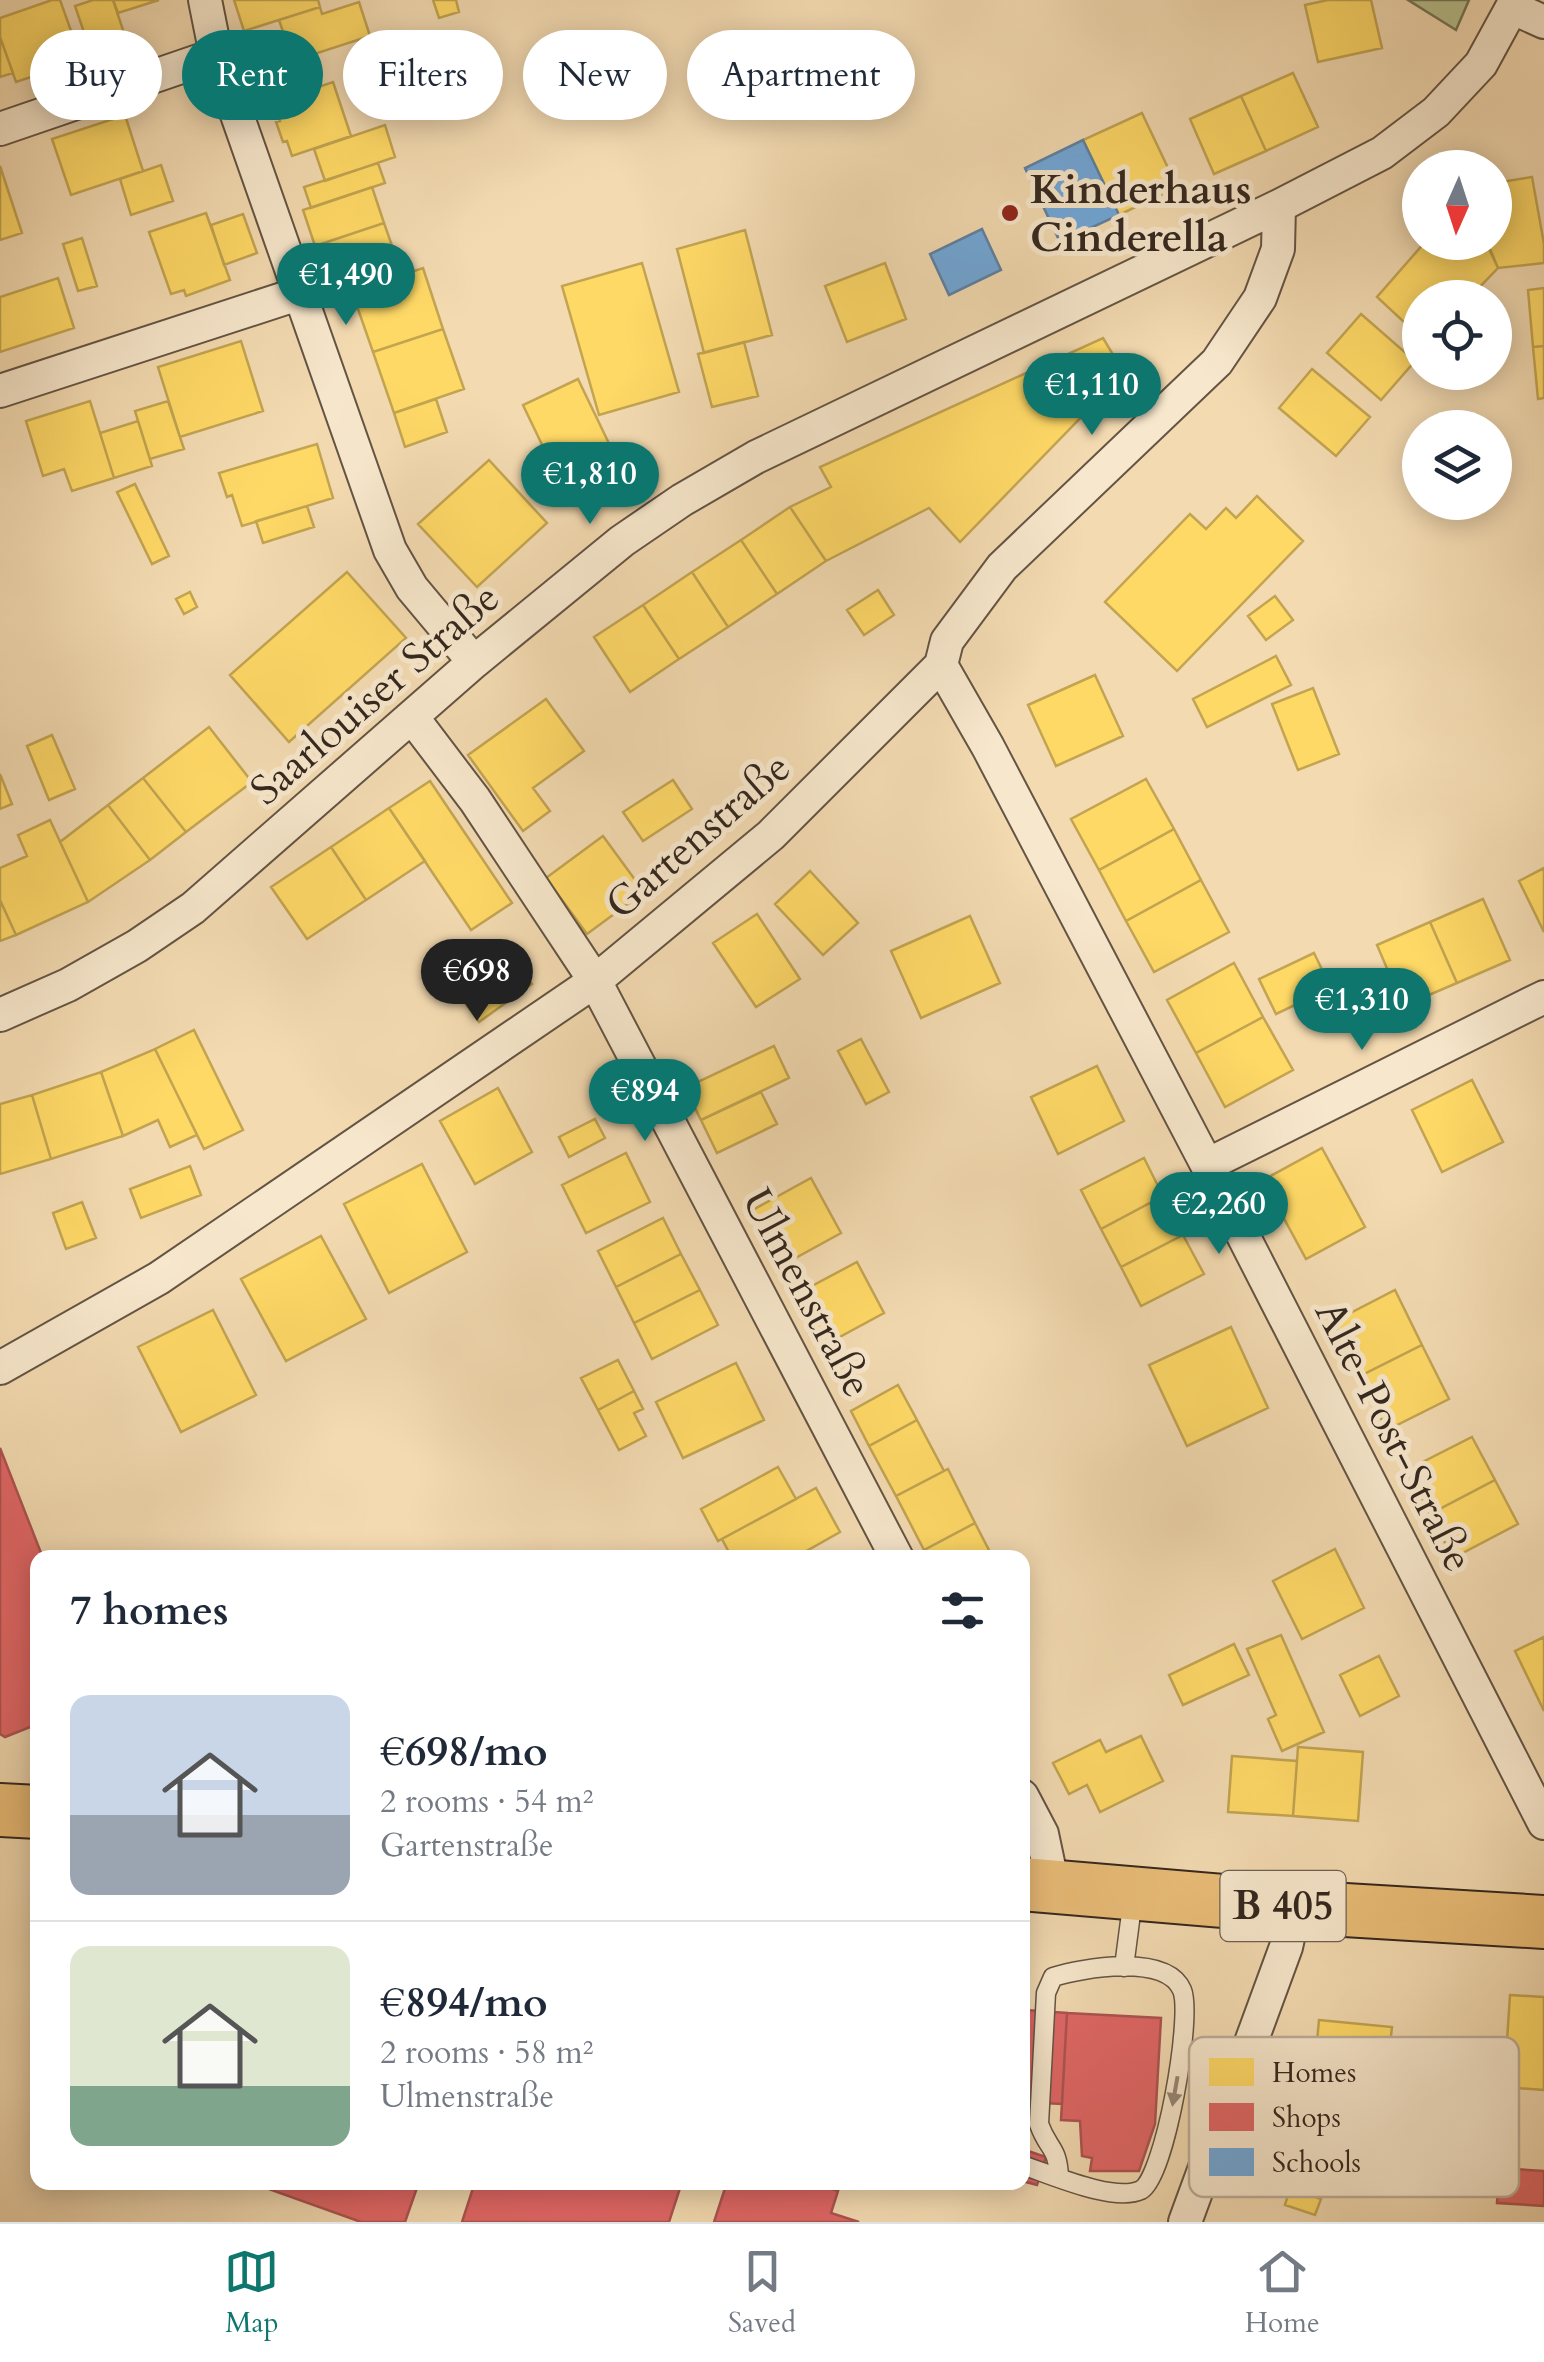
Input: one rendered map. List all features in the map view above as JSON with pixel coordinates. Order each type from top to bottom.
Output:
[{"type":"main road","points":[[0,1810],[30,1812]]},
{"type":"main road","name":"B 405","points":[[1038,1885],[1295,1908],[1544,1922]]},
{"type":"street","points":[[205,0],[211,30]]},
{"type":"street","name":"Saarlouiser Straße","points":[[0,1015],[137,946],[193,908],[474,662],[622,541],[682,500],[756,457],[1279,206],[1382,152],[1436,112],[1481,64],[1514,4],[1544,22]]},
{"type":"street","points":[[0,128],[182,66]]},
{"type":"street","points":[[239,120],[390,550],[412,588],[474,662]]},
{"type":"street","name":"Gartenstraße","points":[[0,1368],[159,1278],[595,981],[771,835],[941,665],[947,641],[1002,568],[1217,362],[1260,298],[1278,249],[1279,206]]},
{"type":"street","points":[[0,391],[301,293]]},
{"type":"street","name":"Alte-Post-Straße","points":[[941,665],[1207,1165],[1544,1822]]},
{"type":"street","name":"Ulmenstraße","points":[[412,717],[476,800],[595,981],[893,1550]]},
{"type":"street","points":[[1207,1165],[1544,997]]},
{"type":"street","points":[[1030,1811],[1042,1834],[1038,1885]]},
{"type":"street","points":[[1253,2037],[1286,1946],[1295,1908]]},
{"type":"street","points":[[1185,2222],[1194,2197]]},
{"type":"lane","points":[[1124,1966],[1134,1893]]},
{"type":"lane","points":[[1030,2169],[1059,2178],[1115,2193],[1138,2191],[1150,2182],[1175,2096],[1184,2006],[1182,1990],[1173,1978],[1160,1971],[1099,1966],[1053,1978],[1046,1993],[1039,2124],[1054,2148],[1059,2178]]},
{"type":"lane","points":[[1030,2039],[1044,2040]]},
{"type":"green space","points":[[1408,0],[1469,0],[1456,30]]},
{"type":"building: Homes","points":[[60,0],[71,30],[30,30],[30,77],[16,82],[0,37],[0,18]]},
{"type":"building: Homes","points":[[93,0],[113,0],[123,30],[83,30],[75,6]]},
{"type":"building: Homes","points":[[113,0],[159,0],[118,13]]},
{"type":"building: Homes","points":[[234,0],[318,0],[320,7],[244,30]]},
{"type":"building: Homes","points":[[433,0],[456,0],[459,12],[439,18]]},
{"type":"building: Homes","points":[[1328,0],[1371,0],[1382,48],[1318,62],[1305,5]]},
{"type":"building: Homes","points":[[359,2],[368,30],[343,30],[343,45],[323,51],[323,30],[282,30],[279,20],[320,7],[322,14]]},
{"type":"building: Homes","points":[[0,37],[13,73],[0,77]]},
{"type":"building: Homes","points":[[1293,73],[1318,127],[1266,151],[1241,96]]},
{"type":"building: Homes","points":[[333,82],[351,136],[292,156],[276,122],[323,120],[323,85]]},
{"type":"building: Homes","points":[[1241,96],[1266,151],[1214,174],[1190,119]]},
{"type":"building: Homes","points":[[1142,113],[1177,187],[1119,215],[1083,140]]},
{"type":"building: Homes","points":[[110,120],[127,120],[143,171],[71,195],[52,139]]},
{"type":"building: Homes","points":[[385,125],[395,157],[325,181],[314,149]]},
{"type":"building: Homes","points":[[378,163],[385,183],[311,208],[304,187]]},
{"type":"building: Homes","points":[[161,165],[173,201],[131,215],[120,179]]},
{"type":"building: Homes","points":[[0,166],[22,233],[0,240]]},
{"type":"building: Homes","points":[[1532,177],[1544,263],[1498,268],[1495,260],[1512,260],[1512,180]]},
{"type":"building: Homes","points":[[372,187],[384,223],[315,246],[303,210]]},
{"type":"building: Homes","points":[[206,213],[230,280],[186,296],[184,290],[171,294],[149,232]]},
{"type":"building: Homes","points":[[243,214],[257,253],[224,265],[211,225]]},
{"type":"building: Homes","points":[[384,223],[396,257],[327,280],[315,246]]},
{"type":"building: Homes","points":[[745,230],[772,335],[704,353],[677,249]]},
{"type":"building: Homes","points":[[82,238],[97,286],[78,291],[63,244]]},
{"type":"building: Homes","points":[[405,254],[411,272],[370,286],[364,268]]},
{"type":"building: Homes","points":[[1409,260],[1494,260],[1498,268],[1486,280],[1402,280],[1402,320],[1377,297]]},
{"type":"building: Homes","points":[[642,263],[679,392],[599,415],[562,286]]},
{"type":"building: Homes","points":[[885,263],[906,319],[847,342],[825,286]]},
{"type":"building: Homes","points":[[423,268],[443,329],[373,352],[352,292]]},
{"type":"building: Homes","points":[[58,278],[74,328],[0,352],[0,297]]},
{"type":"building: Homes","points":[[1544,288],[1544,346],[1533,347],[1528,290]]},
{"type":"building: Homes","points":[[1361,314],[1402,350],[1402,376],[1381,400],[1327,353]]},
{"type":"building: Homes","points":[[443,329],[464,389],[394,413],[373,352]]},
{"type":"building: Homes","points":[[1103,338],[1124,373],[960,542],[929,508],[826,561],[790,507],[831,487],[820,467]]},
{"type":"building: Homes","points":[[241,341],[263,411],[180,437],[158,367]]},
{"type":"building: Homes","points":[[744,342],[758,396],[712,407],[698,354]]},
{"type":"building: Homes","points":[[1544,346],[1544,398],[1538,399],[1533,347]]},
{"type":"building: Homes","points":[[1312,369],[1370,417],[1336,456],[1279,408]]},
{"type":"building: Homes","points":[[578,379],[614,454],[559,480],[523,405]]},
{"type":"building: Homes","points":[[436,399],[447,432],[405,447],[394,413]]},
{"type":"building: Homes","points":[[90,401],[114,478],[72,491],[64,469],[43,476],[26,421]]},
{"type":"building: Homes","points":[[168,401],[184,449],[150,459],[135,411]]},
{"type":"building: Homes","points":[[138,421],[152,466],[114,478],[100,433]]},
{"type":"building: Homes","points":[[317,444],[333,498],[242,526],[232,495],[227,497],[219,473]]},
{"type":"building: Homes","points":[[489,460],[547,523],[477,587],[418,524]]},
{"type":"building: Homes","points":[[135,484],[169,556],[152,564],[117,492]]},
{"type":"building: Homes","points":[[1257,496],[1303,541],[1177,671],[1105,602],[1190,514],[1206,529],[1226,508],[1236,518]]},
{"type":"building: Homes","points":[[307,506],[314,527],[263,543],[256,521]]},
{"type":"building: Homes","points":[[790,507],[826,561],[777,594],[741,540]]},
{"type":"building: Homes","points":[[741,540],[777,594],[728,627],[692,572]]},
{"type":"building: Homes","points":[[347,572],[406,638],[289,742],[230,675]]},
{"type":"building: Homes","points":[[692,572],[728,627],[679,659],[643,605]]},
{"type":"building: Homes","points":[[878,590],[894,615],[864,635],[847,610]]},
{"type":"building: Homes","points":[[190,592],[197,607],[184,614],[176,599]]},
{"type":"building: Homes","points":[[1275,596],[1293,620],[1266,640],[1248,616]]},
{"type":"building: Homes","points":[[643,605],[679,659],[630,692],[594,637]]},
{"type":"building: Homes","points":[[1276,656],[1291,685],[1207,727],[1193,699]]},
{"type":"building: Homes","points":[[1095,675],[1123,736],[1056,766],[1028,705]]},
{"type":"building: Homes","points":[[1313,688],[1339,754],[1298,770],[1272,704]]},
{"type":"building: Homes","points":[[546,699],[584,751],[533,788],[550,811],[523,831],[468,755]]},
{"type":"building: Homes","points":[[209,727],[252,782],[186,832],[143,778]]},
{"type":"building: Homes","points":[[52,735],[75,789],[49,800],[27,746]]},
{"type":"building: Homes","points":[[0,774],[12,804],[0,809]]},
{"type":"building: Homes","points":[[143,778],[186,832],[150,860],[108,805]]},
{"type":"building: Homes","points":[[1146,779],[1174,829],[1099,870],[1071,819]]},
{"type":"building: Homes","points":[[673,780],[692,809],[643,841],[623,812]]},
{"type":"building: Homes","points":[[430,781],[512,903],[471,930],[389,808]]},
{"type":"building: Homes","points":[[108,805],[150,860],[88,902],[60,842]]},
{"type":"building: Homes","points":[[389,808],[425,861],[366,900],[331,847]]},
{"type":"building: Homes","points":[[50,820],[88,902],[16,935],[0,900],[0,868],[27,856],[18,835]]},
{"type":"building: Homes","points":[[1174,829],[1201,880],[1126,921],[1099,870]]},
{"type":"building: Homes","points":[[603,836],[644,892],[587,934],[546,878]]},
{"type":"building: Homes","points":[[331,847],[366,900],[307,939],[271,887]]},
{"type":"building: Homes","points":[[1544,868],[1544,932],[1519,881]]},
{"type":"building: Homes","points":[[810,871],[858,923],[823,955],[775,904]]},
{"type":"building: Homes","points":[[1201,880],[1229,932],[1154,972],[1126,921]]},
{"type":"building: Homes","points":[[1483,899],[1510,960],[1457,983],[1430,922]]},
{"type":"building: Homes","points":[[0,900],[16,935],[0,941]]},
{"type":"building: Homes","points":[[757,914],[800,979],[756,1007],[713,943]]},
{"type":"building: Homes","points":[[970,916],[1000,983],[921,1018],[891,951]]},
{"type":"building: Homes","points":[[1430,922],[1457,983],[1403,1006],[1377,945]]},
{"type":"building: Homes","points":[[1314,953],[1331,988],[1276,1014],[1259,979]]},
{"type":"building: Homes","points":[[510,955],[532,984],[479,1022],[458,993]]},
{"type":"building: Homes","points":[[1234,963],[1263,1017],[1196,1053],[1167,1000]]},
{"type":"building: Homes","points":[[1263,1017],[1293,1070],[1225,1107],[1196,1053]]},
{"type":"building: Homes","points":[[194,1030],[243,1130],[204,1149],[155,1049]]},
{"type":"building: Homes","points":[[861,1039],[889,1092],[866,1104],[838,1051]]},
{"type":"building: Homes","points":[[774,1046],[789,1078],[701,1120],[685,1088]]},
{"type":"building: Homes","points":[[155,1049],[197,1135],[170,1147],[158,1120],[123,1136],[101,1072]]},
{"type":"building: Homes","points":[[1097,1066],[1124,1121],[1058,1154],[1031,1097]]},
{"type":"building: Homes","points":[[101,1072],[123,1136],[51,1159],[32,1095]]},
{"type":"building: Homes","points":[[1472,1080],[1503,1142],[1442,1172],[1412,1110]]},
{"type":"building: Homes","points":[[498,1088],[532,1152],[475,1184],[440,1121]]},
{"type":"building: Homes","points":[[761,1092],[777,1124],[717,1153],[701,1120]]},
{"type":"building: Homes","points":[[32,1095],[51,1159],[0,1174],[0,1104]]},
{"type":"building: Homes","points":[[595,1119],[605,1138],[569,1157],[559,1137]]},
{"type":"building: Homes","points":[[1322,1148],[1365,1227],[1306,1259],[1263,1180]]},
{"type":"building: Homes","points":[[626,1153],[650,1202],[586,1233],[562,1185]]},
{"type":"building: Homes","points":[[1144,1158],[1163,1196],[1101,1229],[1081,1190]]},
{"type":"building: Homes","points":[[422,1164],[467,1252],[389,1293],[344,1204]]},
{"type":"building: Homes","points":[[190,1166],[201,1195],[141,1218],[130,1189]]},
{"type":"building: Homes","points":[[811,1178],[841,1233],[779,1267],[749,1212]]},
{"type":"building: Homes","points":[[1163,1196],[1183,1235],[1121,1267],[1101,1229]]},
{"type":"building: Homes","points":[[82,1202],[96,1238],[66,1249],[53,1213]]},
{"type":"building: Homes","points":[[663,1218],[681,1254],[616,1287],[598,1251]]},
{"type":"building: Homes","points":[[1183,1235],[1204,1274],[1141,1306],[1121,1267]]},
{"type":"building: Homes","points":[[321,1236],[366,1319],[286,1361],[241,1279]]},
{"type":"building: Homes","points":[[681,1254],[700,1290],[634,1323],[616,1287]]},
{"type":"building: Homes","points":[[857,1262],[884,1313],[821,1347],[793,1296]]},
{"type":"building: Homes","points":[[700,1290],[718,1325],[652,1359],[634,1323]]},
{"type":"building: Homes","points":[[1395,1290],[1422,1345],[1360,1376],[1333,1322]]},
{"type":"building: Homes","points":[[213,1310],[256,1395],[181,1432],[138,1347]]},
{"type":"building: Homes","points":[[1231,1327],[1268,1408],[1187,1446],[1149,1365]]},
{"type":"building: Homes","points":[[1422,1345],[1449,1399],[1387,1430],[1360,1376]]},
{"type":"building: Homes","points":[[618,1360],[634,1391],[598,1410],[581,1378]]},
{"type":"building: Homes","points":[[736,1363],[764,1420],[683,1458],[656,1402]]},
{"type":"building: Homes","points":[[898,1385],[917,1420],[869,1446],[851,1411]]},
{"type":"building: Homes","points":[[634,1391],[643,1409],[634,1413],[646,1436],[619,1450],[598,1410]]},
{"type":"building: Homes","points":[[917,1420],[944,1471],[896,1496],[869,1446]]},
{"type":"building: Homes","points":[[1472,1437],[1495,1480],[1430,1514],[1407,1470]]},
{"type":"building: Homes","points":[[778,1467],[796,1499],[718,1541],[701,1509]]},
{"type":"building: Homes","points":[[948,1469],[975,1523],[924,1550],[896,1496]]},
{"type":"building: Homes","points":[[1495,1480],[1518,1524],[1453,1558],[1430,1514]]},
{"type":"building: Homes","points":[[816,1488],[840,1532],[808,1550],[728,1550],[722,1539]]},
{"type":"building: Homes","points":[[975,1523],[989,1550],[924,1550]]},
{"type":"building: Homes","points":[[1335,1549],[1364,1608],[1302,1639],[1273,1581]]},
{"type":"building: Homes","points":[[1281,1635],[1324,1732],[1282,1751],[1268,1719],[1276,1715],[1247,1649]]},
{"type":"building: Homes","points":[[1544,1637],[1544,1711],[1515,1651]]},
{"type":"building: Homes","points":[[1234,1644],[1249,1675],[1183,1705],[1169,1675]]},
{"type":"building: Homes","points":[[1379,1656],[1399,1696],[1360,1716],[1340,1675]]},
{"type":"building: Homes","points":[[1141,1736],[1163,1781],[1100,1812],[1087,1785],[1069,1794],[1053,1763],[1100,1740],[1106,1752]]},
{"type":"building: Homes","points":[[1298,1747],[1363,1752],[1358,1821],[1293,1816]]},
{"type":"building: Homes","points":[[1232,1756],[1297,1761],[1293,1816],[1228,1812]]},
{"type":"building: Homes","points":[[1510,1995],[1544,1997],[1544,2090],[1519,2088],[1519,2037],[1507,2037]]},
{"type":"building: Homes","points":[[1319,2020],[1392,2027],[1391,2037],[1317,2037]]},
{"type":"building: Homes","points":[[1287,2197],[1321,2199],[1315,2215],[1285,2205]]},
{"type":"building: Shops","points":[[0,1448],[40,1550],[30,1550],[30,1727],[5,1737],[0,1734]]},
{"type":"building: Shops","points":[[1030,2010],[1067,2013],[1062,2104],[1030,2102]]},
{"type":"building: Shops","points":[[1067,2013],[1161,2018],[1155,2124],[1139,2171],[1090,2171],[1092,2158],[1082,2156],[1080,2121],[1061,2120]]},
{"type":"building: Shops","points":[[1030,2152],[1046,2157],[1037,2185],[1030,2183]]},
{"type":"building: Shops","points":[[1519,2169],[1544,2171],[1544,2206],[1497,2203],[1497,2197],[1519,2197]]},
{"type":"building: Shops","points":[[271,2190],[416,2190],[405,2222],[361,2222]]},
{"type":"building: Shops","points":[[472,2190],[679,2190],[669,2222],[462,2222]]},
{"type":"building: Shops","points":[[724,2190],[835,2190],[831,2213],[859,2222],[714,2222]]},
{"type":"building: Schools","points":[[1083,140],[1119,215],[1060,242],[1025,168]]},
{"type":"building: Schools","points":[[982,229],[1001,270],[949,295],[930,254]]},
{"type":"place","name":"Kinderhaus Cinderella","points":[[1010,213]]}]
